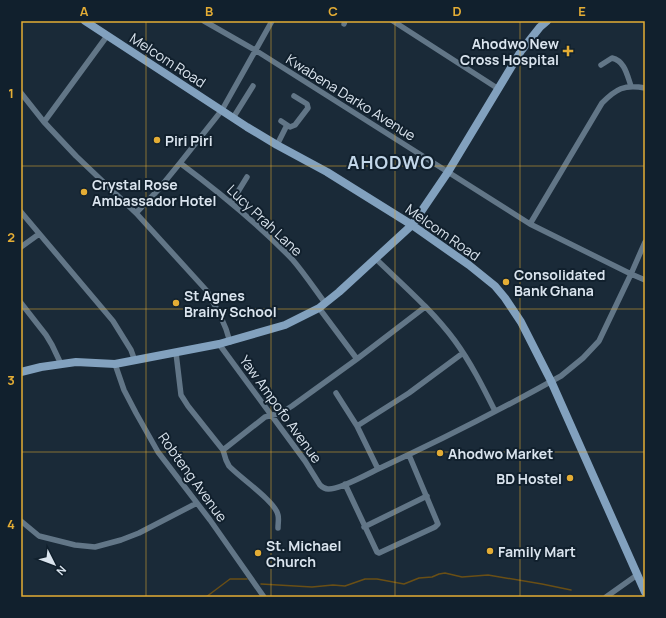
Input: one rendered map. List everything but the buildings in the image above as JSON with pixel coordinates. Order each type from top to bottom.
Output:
[{"type":"main road","name":"Melcom Road","points":[[85,21],[233,118],[277,145],[326,172],[412,225],[469,265],[495,286],[521,322],[551,381],[645,592]]},
{"type":"main road","points":[[21,372],[76,362],[115,364],[230,342],[284,325],[322,306],[412,225],[448,172],[520,51],[547,21]]},
{"type":"street","name":"Kwabena Darko Avenue","points":[[204,21],[255,50],[530,224],[645,280]]},
{"type":"street","points":[[136,213],[158,190],[222,110],[272,21]]},
{"type":"street","points":[[393,21],[497,88]]},
{"type":"street","points":[[44,122],[107,36]]},
{"type":"street","points":[[601,65],[612,58],[617,60],[626,70],[630,86]]},
{"type":"street","points":[[233,118],[253,86]]},
{"type":"street","points":[[530,224],[602,103],[614,92],[630,86],[645,88]]},
{"type":"street","points":[[21,93],[44,122],[76,156],[136,213],[207,291],[223,322],[230,342]]},
{"type":"street","points":[[281,121],[290,127],[295,125],[308,108],[307,104],[294,96]]},
{"type":"street","points":[[277,145],[287,125]]},
{"type":"street","name":"Lucy Prah Lane","points":[[180,163],[231,203],[278,245],[292,260],[358,359]]},
{"type":"street","points":[[231,203],[247,177]]},
{"type":"street","points":[[21,212],[113,321],[131,350],[134,361]]},
{"type":"street","points":[[21,247],[39,234]]},
{"type":"street","points":[[409,455],[438,521],[438,525],[379,553],[377,552],[364,527],[345,484],[409,455],[495,411],[551,381],[572,367],[599,341],[645,242]]},
{"type":"street","points":[[376,259],[442,325],[463,354],[495,411]]},
{"type":"street","points":[[21,304],[46,335],[61,364]]},
{"type":"street","points":[[224,450],[260,421],[271,415],[281,413],[292,406],[358,359],[425,307]]},
{"type":"street","name":"Yaw Ampofo Avenue","points":[[219,344],[305,461],[323,488],[328,489],[345,484]]},
{"type":"street","points":[[176,353],[181,395],[224,450],[229,466],[261,494],[276,510],[278,514],[278,528]]},
{"type":"street","points":[[357,426],[409,393],[463,354]]},
{"type":"street","name":"Robteng Avenue","points":[[115,364],[124,390],[158,452],[197,503],[264,597]]},
{"type":"street","points":[[336,393],[357,426],[378,469]]},
{"type":"street","points":[[364,527],[427,496]]},
{"type":"street","points":[[21,521],[39,536],[75,545],[95,547],[121,540],[139,533],[197,503]]},
{"type":"street","points":[[606,597],[637,575]]},
{"type":"waterway","points":[[261,584],[312,587],[333,585],[345,586],[365,579],[377,579],[404,584],[419,578],[432,577],[445,573],[462,577],[488,575],[571,590]]},
{"type":"waterway","points":[[206,597],[230,579],[247,579]]},
{"type":"place","name":"Ahodwo New Cross Hospital","points":[[568,51]]},
{"type":"place","name":"Piri Piri","points":[[157,140]]},
{"type":"place","name":"Crystal Rose Ambassador Hotel","points":[[84,192]]},
{"type":"place","name":"Consolidated Bank Ghana","points":[[506,282]]},
{"type":"place","name":"St Agnes Brainy School","points":[[176,303]]},
{"type":"place","name":"Ahodwo Market","points":[[440,453]]},
{"type":"place","name":"BD Hostel","points":[[570,478]]},
{"type":"place","name":"Family Mart","points":[[490,551]]},
{"type":"place","name":"St. Michael Church","points":[[258,553]]},
{"type":"district","name":"AHODWO","points":[[391,162]]}]
